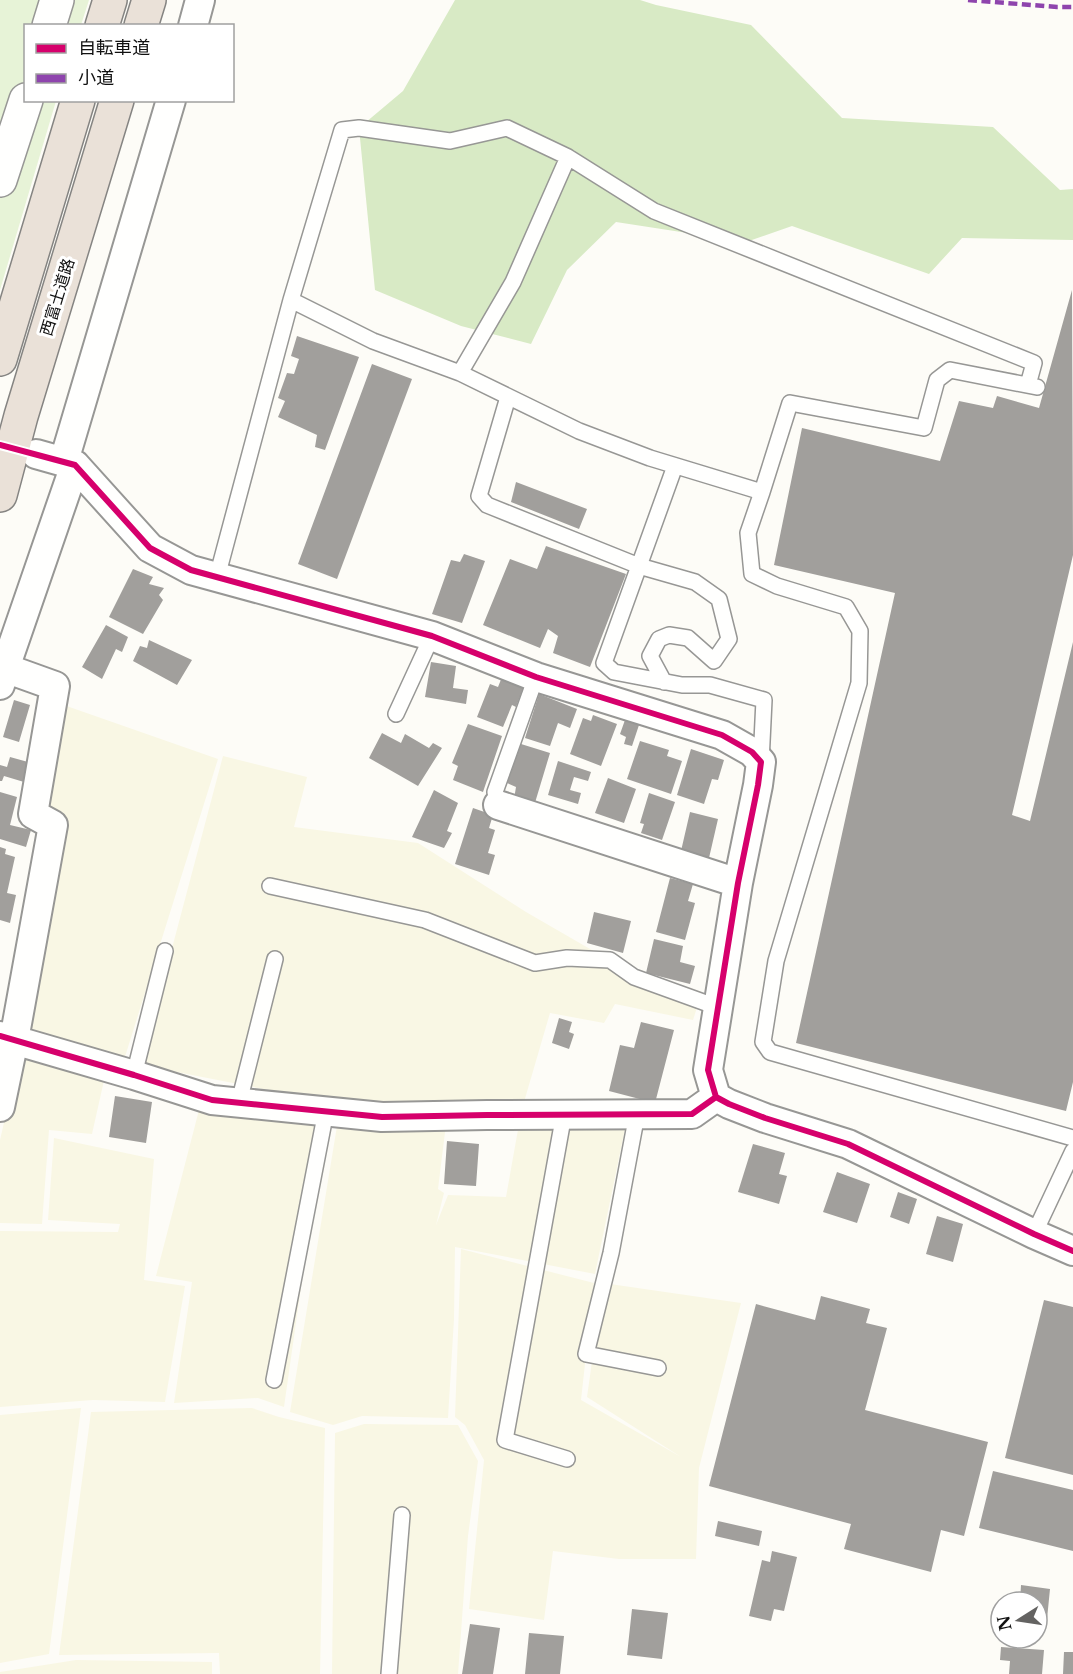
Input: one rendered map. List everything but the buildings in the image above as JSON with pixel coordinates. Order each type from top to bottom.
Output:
[{"type":"highway","points":[[103,24],[110,0]]},
{"type":"highway","points":[[142,24],[149,0]]},
{"type":"highway","points":[[0,359],[77,102]]},
{"type":"highway","name":"西富士道路","points":[[0,495],[24,405],[116,102]]},
{"type":"street","points":[[50,24],[57,0]]},
{"type":"street","points":[[194,24],[200,0]]},
{"type":"street","points":[[0,180],[25,102]]},
{"type":"street","points":[[0,1107],[7,1038],[53,825],[33,814],[55,686],[2,677],[69,463],[170,102]]},
{"type":"street","points":[[36,454],[69,463],[150,548],[192,570],[432,636],[536,677],[722,735],[752,752],[761,762],[758,784],[738,883],[708,1070],[716,1097],[765,1118],[848,1144],[1073,1251]]},
{"type":"street","points":[[498,805],[738,883]]},
{"type":"street","points":[[7,1038],[212,1100],[382,1117],[693,1114],[716,1097]]},
{"type":"lane","points":[[218,577],[291,300],[342,130],[359,128],[450,141],[507,128],[568,157],[654,211],[1034,363],[1033,386],[950,370],[937,380],[924,428],[790,403],[748,533],[752,574],[777,586],[846,607],[860,631],[859,683],[776,961],[763,1042],[770,1052],[1073,1138]]},
{"type":"lane","points":[[460,373],[513,282],[568,157]]},
{"type":"lane","points":[[291,300],[373,341],[460,373],[579,431],[650,458],[762,492]]},
{"type":"lane","points":[[508,397],[478,496],[487,505],[639,566],[695,582],[719,599],[729,639],[714,661],[710,685]]},
{"type":"lane","points":[[675,466],[604,663],[614,672],[682,685],[710,685],[764,700],[761,762]]},
{"type":"lane","points":[[664,682],[650,656],[659,639],[669,635],[688,638],[714,661]]},
{"type":"lane","points":[[396,714],[432,636]]},
{"type":"lane","points":[[498,805],[495,792],[536,677]]},
{"type":"lane","points":[[270,886],[425,920],[535,963],[567,958],[610,960],[634,977],[717,1007]]},
{"type":"lane","points":[[134,1075],[165,951]]},
{"type":"lane","points":[[239,1102],[275,959]]},
{"type":"lane","points":[[274,1380],[326,1111]]},
{"type":"lane","points":[[564,1114],[505,1440],[567,1459]]},
{"type":"lane","points":[[637,1114],[611,1253],[586,1354],[658,1368]]},
{"type":"lane","points":[[1034,1234],[1073,1151]]},
{"type":"lane","points":[[388,1674],[402,1515]]},
{"type":"shaded area","points":[[58,703],[218,759],[124,1060],[27,1033],[38,813]]},
{"type":"shaded area","points":[[223,756],[307,777],[294,827],[418,843],[526,912],[616,964],[702,992],[693,1020],[615,1004],[604,1023],[550,1013],[524,1102],[408,1104],[324,1101],[141,1065]]},
{"type":"shaded area","points":[[20,1053],[105,1076],[92,1134],[49,1130],[42,1224],[0,1223],[0,1140]]},
{"type":"shaded area","points":[[199,1110],[326,1111],[284,1407],[258,1398],[174,1403],[192,1282],[156,1276]]},
{"type":"shaded area","points":[[447,1116],[438,1189],[444,1193],[436,1225],[448,1195],[506,1197],[519,1124],[626,1124],[595,1274],[455,1247],[454,1319],[448,1418],[362,1416],[333,1425],[290,1412],[338,1120]]},
{"type":"shaded area","points":[[54,1138],[154,1159],[144,1280],[185,1286],[165,1402],[93,1400],[0,1407],[0,1231],[118,1232],[120,1224],[48,1220]]},
{"type":"shaded area","points":[[461,1249],[594,1283],[581,1400],[681,1457],[587,1397],[603,1283],[741,1303],[699,1468],[696,1559],[619,1559],[553,1551],[544,1620],[469,1609],[484,1460],[465,1425],[455,1417]]},
{"type":"shaded area","points":[[81,1408],[49,1654],[0,1663],[0,1415]]},
{"type":"shaded area","points":[[252,1408],[325,1428],[320,1674],[220,1674],[219,1653],[59,1655],[91,1412]]},
{"type":"shaded area","points":[[364,1424],[458,1425],[478,1461],[468,1536],[458,1674],[332,1674],[335,1433]]},
{"type":"shaded area","points":[[76,1660],[212,1662],[212,1674],[0,1674],[0,1672]]},
{"type":"green space","points":[[0,0],[89,0],[81,24],[24,24],[24,102],[56,102],[0,290]]},
{"type":"green space","points":[[455,0],[640,0],[751,25],[842,118],[993,127],[1060,190],[1073,189],[1073,240],[962,238],[929,274],[792,226],[746,242],[616,222],[567,270],[531,344],[461,326],[375,290],[359,128],[403,91]]},
{"type":"marked path","points":[[968,0],[1073,7]]},
{"type":"cycle path","points":[[0,445],[75,465],[150,548],[191,570],[432,636],[536,677],[722,735],[752,752],[761,762],[758,785],[738,883],[708,1070],[716,1097],[765,1118],[848,1144],[1073,1251]]},
{"type":"cycle path","points":[[0,1036],[212,1100],[382,1117],[692,1114],[716,1097]]}]
